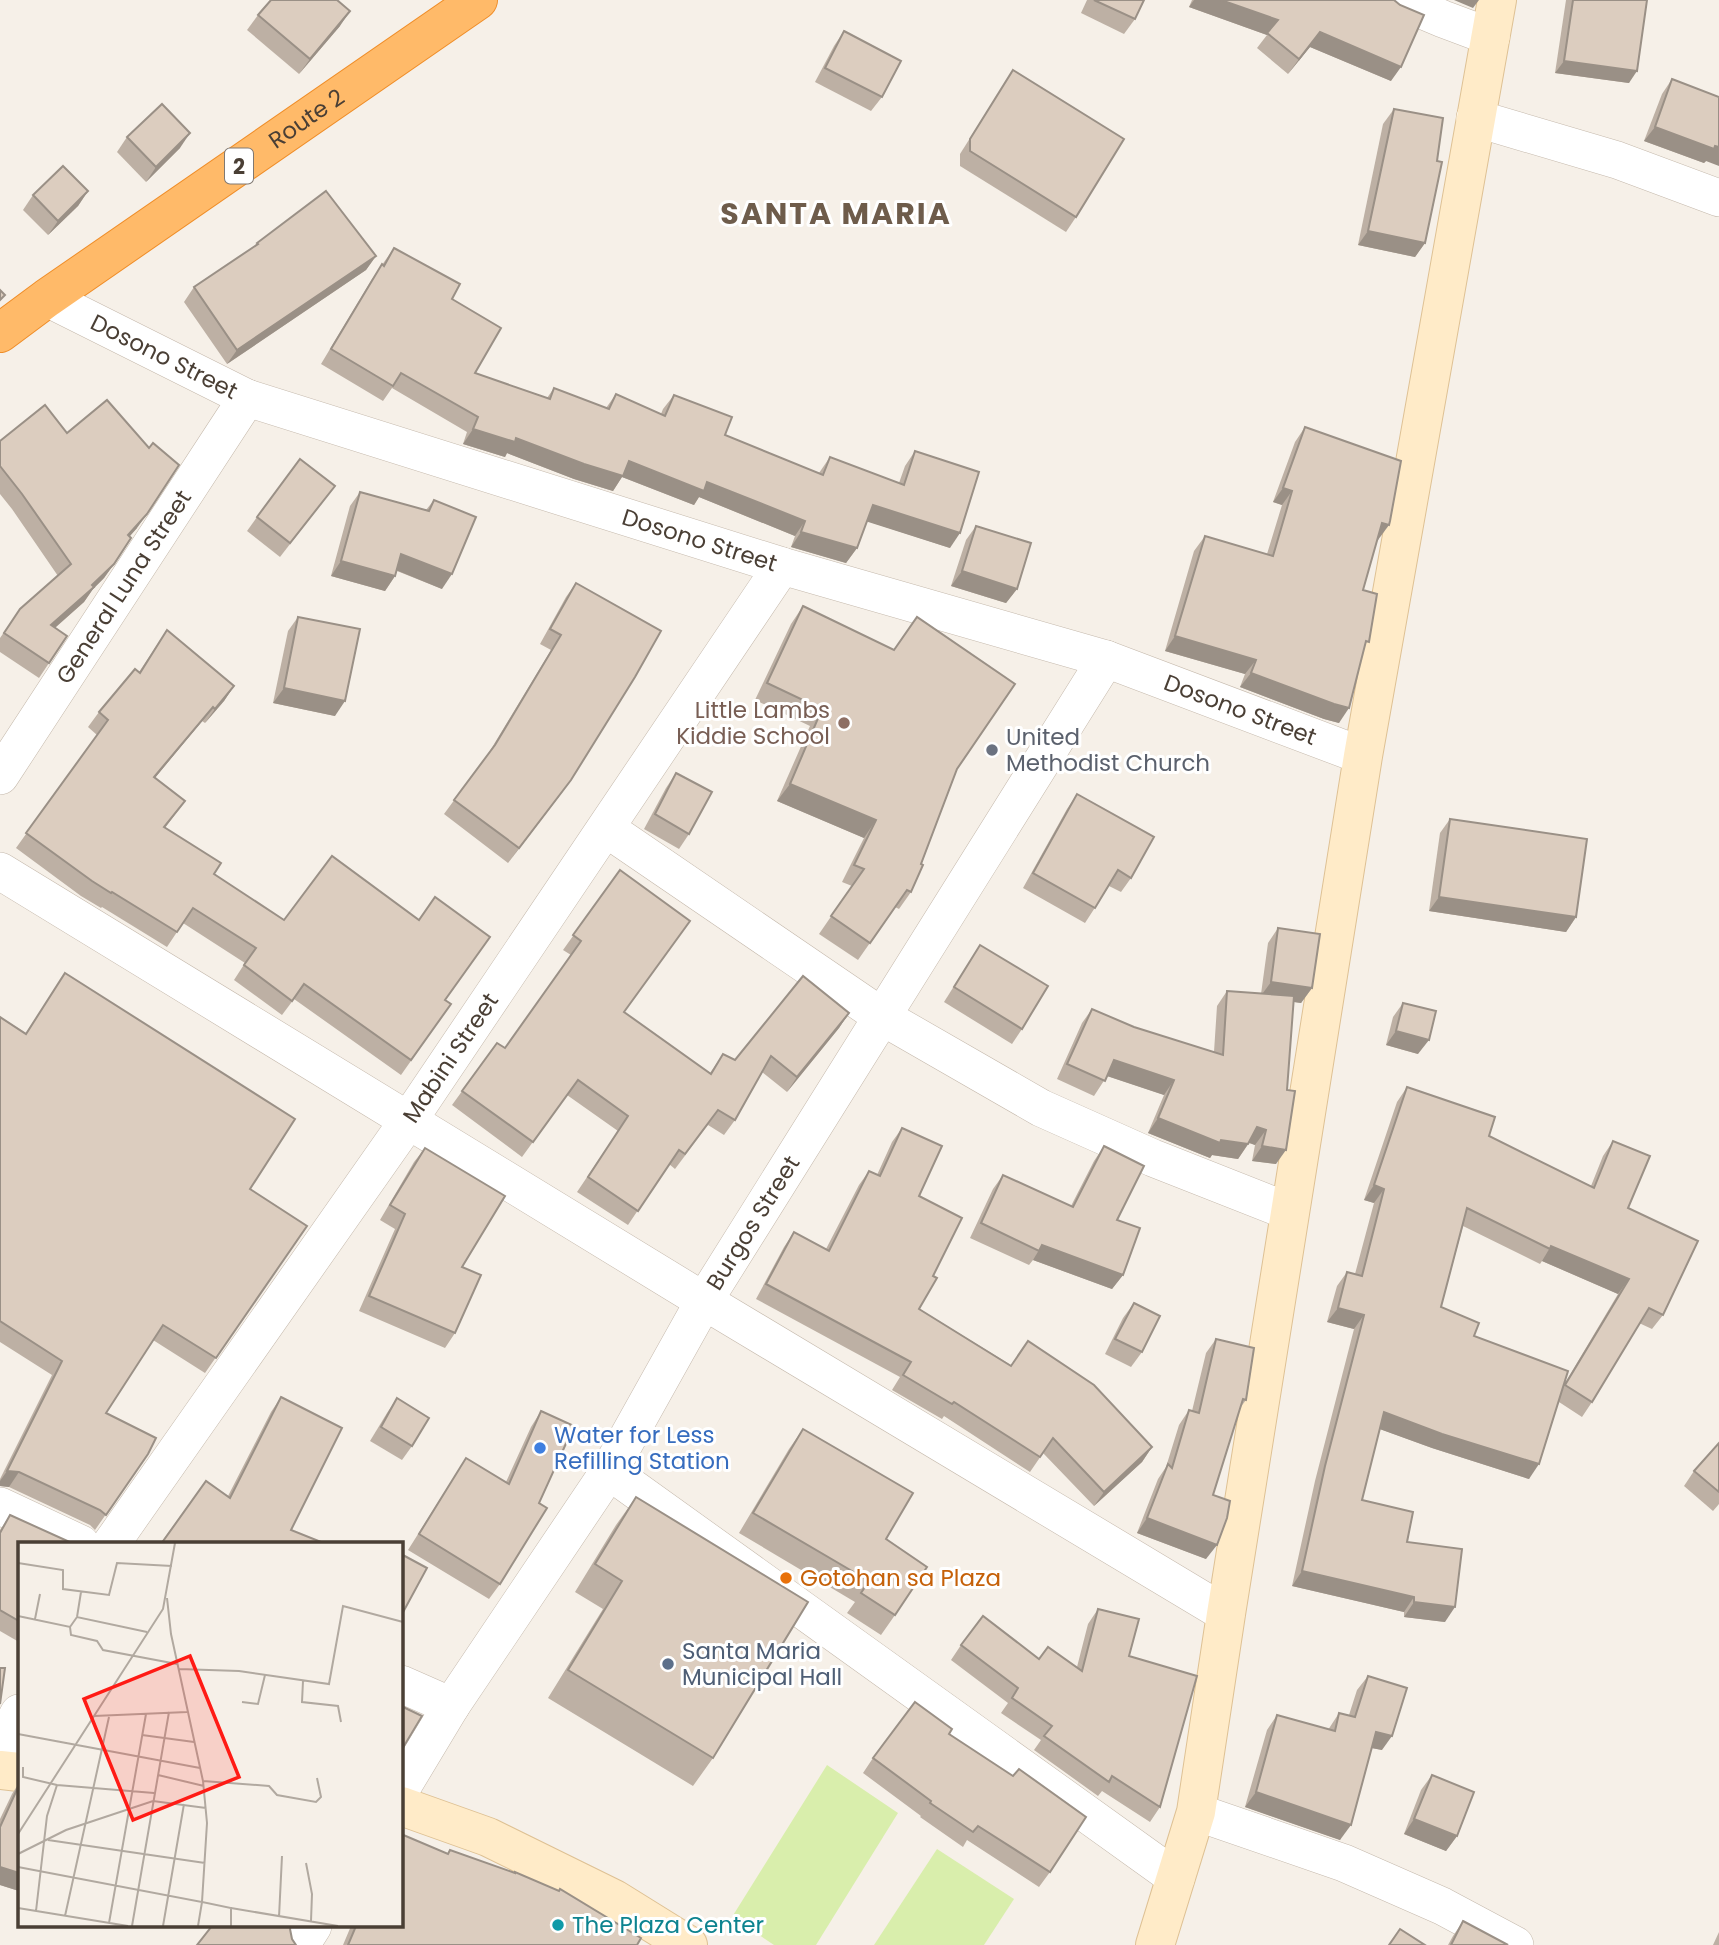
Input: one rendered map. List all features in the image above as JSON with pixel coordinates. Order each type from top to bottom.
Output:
[{"type":"highway","name":"Route 2","points":[[0,333],[478,0]]},
{"type":"main road","points":[[1155,1945],[1196,1812],[1363,756],[1494,18]]},
{"type":"main road","points":[[0,1770],[18,1772]]},
{"type":"main road","points":[[402,1806],[488,1837],[614,1899],[688,1945]]},
{"type":"street","points":[[1398,0],[1443,19],[1494,18]]},
{"type":"street","points":[[1475,118],[1617,160],[1719,198]]},
{"type":"street","name":"Dosono Street","points":[[47,298],[247,398],[782,566],[1106,659],[1363,756]]},
{"type":"street","name":"General Luna Street","points":[[0,776],[247,398]]},
{"type":"street","name":"Mabini Street","points":[[112,1542],[408,1121],[782,566]]},
{"type":"street","name":"Burgos Street","points":[[402,1787],[451,1706],[609,1471],[704,1301],[1106,659]]},
{"type":"street","points":[[607,829],[881,1016],[1041,1108],[1153,1158],[1290,1212]]},
{"type":"street","points":[[0,871],[704,1301],[1226,1614]]},
{"type":"street","points":[[609,1471],[1176,1878]]},
{"type":"street","points":[[0,1506],[77,1542]]},
{"type":"street","points":[[402,1684],[451,1706]]},
{"type":"street","points":[[0,1749],[18,1715]]},
{"type":"street","points":[[1196,1812],[1343,1863],[1442,1906],[1515,1945]]},
{"type":"street","points":[[300,1945],[312,1927]]},
{"type":"green space","points":[[827,1765],[898,1813],[816,1945],[774,1945],[732,1917]]},
{"type":"green space","points":[[937,1849],[1014,1899],[984,1945],[874,1945]]},
{"type":"building","points":[[271,0],[337,0],[350,11],[310,59],[258,15]]},
{"type":"building","points":[[1094,0],[1144,0],[1135,19]]},
{"type":"building","points":[[1221,0],[1394,0],[1424,15],[1401,67],[1320,32],[1299,59],[1267,33],[1278,20]]},
{"type":"building","points":[[1573,0],[1647,0],[1637,71],[1564,61]]},
{"type":"building","points":[[844,31],[901,61],[882,97],[825,68]]},
{"type":"building","points":[[1013,70],[1124,139],[1076,217],[970,151],[970,139]]},
{"type":"building","points":[[1672,79],[1719,97],[1719,147],[1715,146],[1714,149],[1655,127]]},
{"type":"building","points":[[162,104],[190,133],[156,167],[127,137]]},
{"type":"building","points":[[1394,109],[1443,118],[1437,161],[1442,162],[1425,243],[1368,231]]},
{"type":"building","points":[[63,166],[88,191],[58,221],[33,195]]},
{"type":"building","points":[[326,191],[376,256],[237,350],[194,287],[258,244]]},
{"type":"building","points":[[394,248],[460,284],[452,299],[501,328],[475,373],[550,399],[554,388],[609,409],[616,394],[665,416],[674,395],[732,417],[725,435],[823,475],[830,457],[904,485],[915,451],[979,472],[960,533],[873,505],[857,548],[801,532],[805,521],[707,482],[704,491],[629,461],[623,476],[516,438],[515,442],[473,429],[478,417],[401,373],[393,386],[331,349]]},
{"type":"building","points":[[107,400],[149,448],[153,443],[179,465],[147,514],[128,535],[131,538],[114,564],[92,585],[94,587],[51,625],[67,636],[49,663],[4,633],[20,609],[71,564],[0,466],[0,441],[45,405],[67,433]]},
{"type":"building","points":[[1305,427],[1401,461],[1389,525],[1382,523],[1363,590],[1377,594],[1369,642],[1366,641],[1349,708],[1251,673],[1256,660],[1175,636],[1205,536],[1273,556],[1292,491],[1283,488]]},
{"type":"building","points":[[300,459],[335,486],[290,543],[257,517]]},
{"type":"building","points":[[360,492],[429,511],[434,500],[476,517],[452,574],[401,554],[395,576],[341,561]]},
{"type":"building","points":[[976,526],[1031,543],[1017,589],[962,571]]},
{"type":"building","points":[[576,583],[661,631],[571,780],[519,848],[454,800],[495,745],[561,635],[550,629]]},
{"type":"building","points":[[803,606],[894,650],[917,617],[1015,684],[957,769],[911,892],[907,890],[870,943],[831,916],[864,869],[854,865],[876,820],[790,784],[822,709],[767,683]]},
{"type":"building","points":[[298,617],[360,629],[345,701],[284,688]]},
{"type":"building","points":[[167,630],[234,686],[154,777],[185,801],[164,827],[221,863],[214,874],[284,920],[332,856],[419,920],[435,897],[490,937],[445,1000],[451,1004],[411,1060],[304,984],[292,1001],[244,965],[256,948],[193,908],[177,932],[92,881],[26,833],[108,720],[99,712],[135,669],[140,673]]},
{"type":"building","points":[[676,773],[712,792],[689,834],[655,814]]},
{"type":"building","points":[[1077,794],[1154,837],[1131,878],[1118,870],[1095,908],[1033,873]]},
{"type":"building","points":[[1450,819],[1587,839],[1576,917],[1439,897]]},
{"type":"building","points":[[620,870],[690,921],[624,1012],[711,1074],[723,1054],[735,1060],[803,976],[849,1013],[797,1077],[771,1056],[735,1120],[718,1110],[685,1154],[679,1150],[638,1211],[588,1177],[628,1116],[578,1080],[533,1142],[462,1091],[497,1043],[505,1048],[581,941],[573,935]]},
{"type":"building","points":[[1278,928],[1320,934],[1312,988],[1271,982]]},
{"type":"building","points":[[980,945],[1048,986],[1022,1029],[954,987]]},
{"type":"building","points":[[65,973],[295,1119],[250,1189],[307,1226],[216,1358],[163,1325],[106,1413],[156,1438],[106,1515],[19,1472],[7,1471],[62,1361],[0,1321],[0,1017],[26,1034]]},
{"type":"building","points":[[1227,991],[1294,996],[1287,1090],[1295,1091],[1286,1150],[1262,1146],[1266,1130],[1257,1127],[1248,1144],[1221,1140],[1220,1143],[1158,1118],[1174,1080],[1114,1060],[1105,1081],[1067,1064],[1092,1009],[1134,1027],[1223,1055]]},
{"type":"building","points":[[1403,1003],[1436,1011],[1429,1040],[1396,1031]]},
{"type":"building","points":[[1407,1087],[1495,1117],[1489,1136],[1594,1188],[1613,1141],[1650,1156],[1628,1208],[1698,1241],[1663,1315],[1649,1308],[1592,1402],[1565,1385],[1629,1279],[1551,1246],[1550,1249],[1467,1208],[1441,1307],[1479,1323],[1474,1336],[1568,1371],[1539,1464],[1442,1434],[1384,1412],[1362,1500],[1413,1512],[1407,1542],[1462,1549],[1455,1607],[1414,1602],[1414,1597],[1302,1571],[1325,1466],[1364,1315],[1338,1308],[1347,1272],[1362,1276],[1384,1189],[1374,1185]]},
{"type":"building","points":[[902,1128],[942,1146],[919,1196],[962,1218],[933,1276],[937,1278],[919,1309],[1011,1366],[1028,1341],[1094,1385],[1152,1447],[1104,1492],[1053,1438],[1040,1457],[954,1402],[952,1404],[903,1375],[911,1362],[766,1284],[794,1232],[829,1251],[869,1171],[880,1176]]},
{"type":"building","points":[[1104,1146],[1144,1166],[1117,1220],[1140,1228],[1123,1275],[1042,1245],[1039,1251],[981,1223],[1003,1175],[1073,1207]]},
{"type":"building","points":[[425,1148],[505,1196],[462,1267],[481,1275],[455,1333],[369,1296],[405,1214],[390,1205]]},
{"type":"building","points":[[1134,1303],[1160,1316],[1142,1352],[1115,1339]]},
{"type":"building","points":[[1216,1339],[1254,1348],[1246,1400],[1243,1399],[1213,1495],[1230,1501],[1217,1545],[1147,1518],[1168,1464],[1172,1468],[1189,1410],[1199,1413]]},
{"type":"building","points":[[281,1397],[342,1428],[291,1530],[321,1542],[162,1542],[206,1481],[230,1498]]},
{"type":"building","points":[[397,1398],[429,1418],[412,1446],[381,1427]]},
{"type":"building","points":[[541,1411],[574,1426],[539,1503],[547,1508],[500,1584],[419,1534],[466,1458],[509,1484]]},
{"type":"building","points":[[803,1429],[913,1493],[886,1539],[927,1567],[895,1615],[861,1593],[869,1581],[753,1513]]},
{"type":"building","points":[[1719,1443],[1719,1492],[1694,1471]]},
{"type":"building","name":"Santa Maria Municipal Hall","points":[[636,1497],[808,1602],[713,1758],[568,1670],[622,1581],[595,1564]]},
{"type":"building","points":[[10,1515],[70,1542],[18,1542],[18,1620],[0,1610],[0,1533]]},
{"type":"building","points":[[402,1555],[427,1568],[402,1614]]},
{"type":"building","points":[[1098,1609],[1139,1619],[1129,1656],[1197,1676],[1160,1807],[1112,1776],[1109,1782],[1044,1736],[1052,1726],[1012,1698],[1018,1688],[961,1645],[983,1616],[1039,1659],[1048,1647],[1082,1671]]},
{"type":"building","points":[[0,1668],[5,1668],[0,1704]]},
{"type":"building","points":[[1368,1676],[1407,1688],[1392,1736],[1376,1732],[1351,1825],[1256,1792],[1277,1715],[1335,1731],[1339,1713],[1355,1717]]},
{"type":"building","points":[[915,1702],[952,1729],[949,1734],[1013,1776],[1019,1769],[1086,1817],[1050,1872],[978,1826],[973,1832],[930,1803],[931,1801],[873,1758]]},
{"type":"building","points":[[402,1706],[422,1716],[402,1749]]},
{"type":"building","points":[[1432,1775],[1474,1792],[1457,1836],[1414,1819]]},
{"type":"building","points":[[18,1787],[18,1873],[0,1867],[0,1827]]},
{"type":"building","points":[[402,1834],[448,1854],[450,1850],[515,1872],[559,1891],[560,1889],[641,1938],[637,1945],[348,1945],[356,1927],[402,1927]]},
{"type":"building","points":[[1463,1921],[1508,1945],[1451,1945]]},
{"type":"building","points":[[211,1927],[291,1927],[292,1939],[296,1945],[197,1945]]},
{"type":"building","points":[[1400,1929],[1425,1945],[1389,1945]]},
{"type":"place","name":"Little Lambs Kiddie School","points":[[844,723]]},
{"type":"place","name":"United Methodist Church","points":[[992,750]]},
{"type":"place","name":"Water for Less Refilling Station","points":[[540,1448]]},
{"type":"place","name":"Gotohan sa Plaza","points":[[786,1578]]},
{"type":"place","name":"Santa Maria Municipal Hall","points":[[668,1664]]},
{"type":"place","name":"The Plaza Center","points":[[558,1925]]},
{"type":"district","name":"SANTA MARIA","points":[[836,213]]}]
